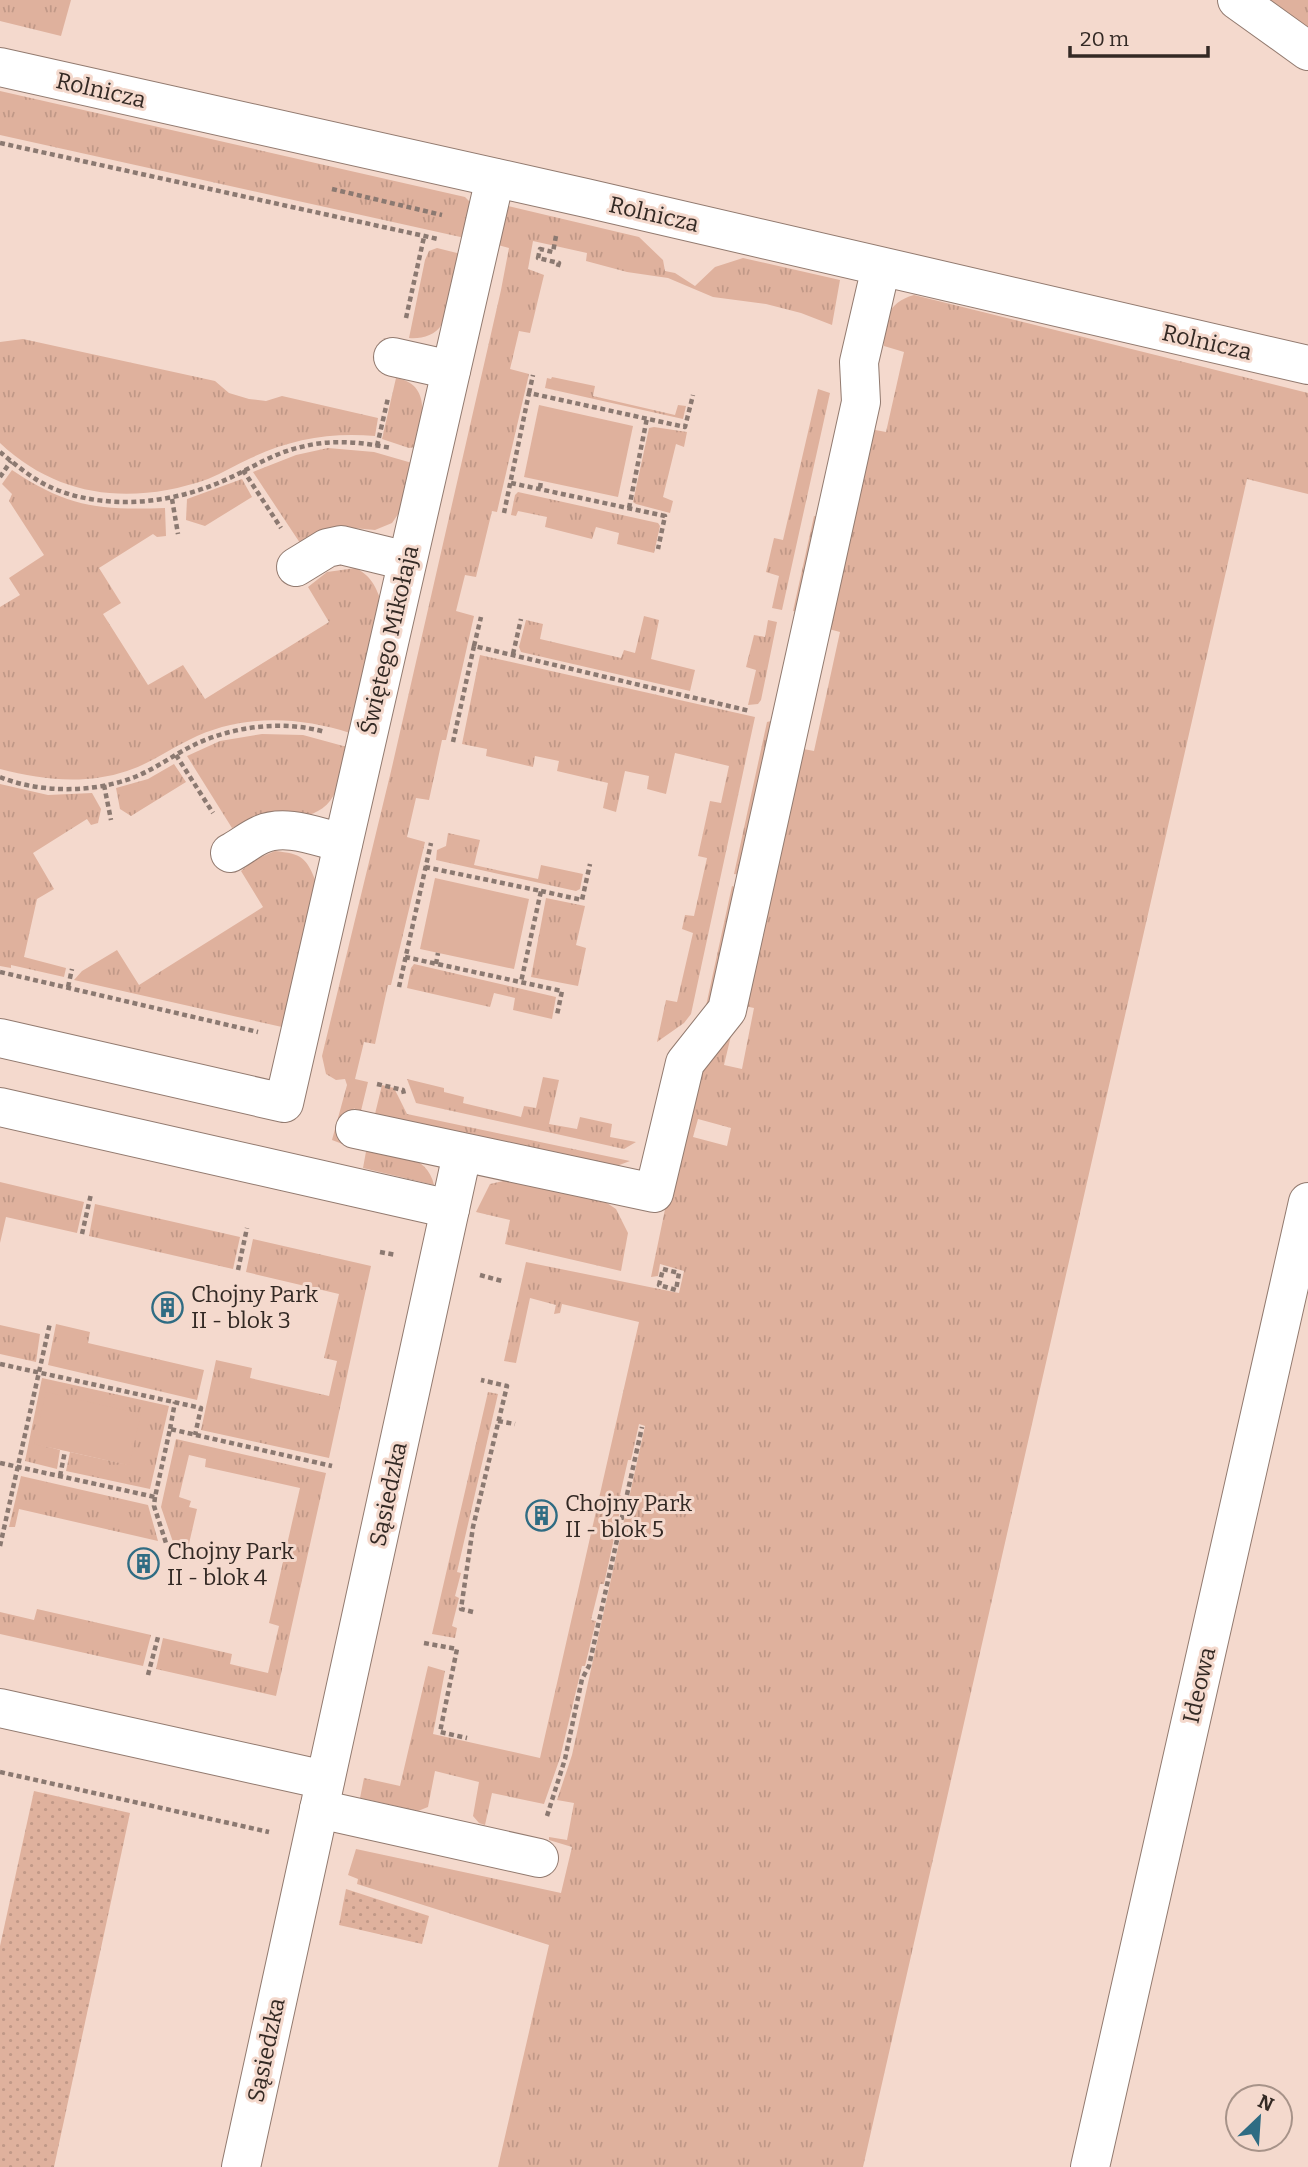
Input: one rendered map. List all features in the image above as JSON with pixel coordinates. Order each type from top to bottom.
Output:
[{"type":"street","points":[[1237,0],[1308,51]]},
{"type":"street","name":"Rolnicza","points":[[0,67],[495,177],[1308,365]]},
{"type":"street","name":"Świętego Mikołaja","points":[[0,1038],[284,1103],[495,177]]},
{"type":"street","points":[[355,1129],[654,1193],[685,1063],[727,1010],[861,402],[859,362],[881,267]]},
{"type":"street","points":[[393,357],[451,370]]},
{"type":"street","points":[[300,564],[327,548],[341,545],[407,561]]},
{"type":"street","points":[[234,852],[260,835],[276,830],[296,831],[343,843]]},
{"type":"street","points":[[0,1107],[450,1209]]},
{"type":"street","name":"Sąsiedzka","points":[[241,2167],[462,1154]]},
{"type":"street","name":"Ideowa","points":[[1090,2167],[1308,1202]]},
{"type":"street","points":[[0,1708],[319,1810],[539,1858]]},
{"type":"path","points":[[0,143],[446,241]]},
{"type":"path","points":[[554,246],[552,252],[540,249],[538,258],[559,263],[558,269]]},
{"type":"path","points":[[504,513],[534,375]]},
{"type":"path","points":[[529,393],[685,427],[693,395]]},
{"type":"path","points":[[628,508],[647,418]]},
{"type":"path","points":[[0,452],[25,472],[57,490],[86,498],[129,502],[172,499],[215,485],[243,470],[300,447],[332,441],[377,446],[431,457]]},
{"type":"path","points":[[0,477],[11,461]]},
{"type":"path","points":[[243,470],[300,564]]},
{"type":"path","points":[[540,488],[541,481]]},
{"type":"path","points":[[512,483],[665,516],[658,550]]},
{"type":"path","points":[[172,499],[178,534]]},
{"type":"path","points":[[453,742],[481,617]]},
{"type":"path","points":[[513,654],[521,618]]},
{"type":"path","points":[[474,646],[751,711]]},
{"type":"path","points":[[0,777],[37,786],[68,789],[104,785],[131,778],[195,744],[225,733],[254,727],[286,726],[318,730],[366,745]]},
{"type":"path","points":[[176,755],[234,852]]},
{"type":"path","points":[[104,785],[111,821]]},
{"type":"path","points":[[399,987],[431,843]]},
{"type":"path","points":[[425,867],[582,900],[590,864]]},
{"type":"path","points":[[521,982],[541,891]]},
{"type":"path","points":[[436,964],[438,953]]},
{"type":"path","points":[[405,957],[562,991],[557,1015]]},
{"type":"path","points":[[68,987],[72,969]]},
{"type":"path","points":[[377,1084],[403,1090],[406,1100]]},
{"type":"path","points":[[82,1234],[91,1194]]},
{"type":"path","points":[[238,1270],[247,1228]]},
{"type":"path","points":[[663,1269],[679,1273],[676,1290],[659,1285],[663,1269]]},
{"type":"path","points":[[0,1546],[50,1323]]},
{"type":"path","points":[[0,1364],[201,1408],[195,1435]]},
{"type":"path","points":[[473,1612],[461,1609],[461,1602],[473,1527],[506,1386],[481,1380]]},
{"type":"path","points":[[166,1543],[154,1506],[175,1402]]},
{"type":"path","points":[[498,1421],[515,1424]]},
{"type":"path","points":[[539,1858],[549,1805],[565,1759],[582,1679],[589,1666],[642,1427]]},
{"type":"path","points":[[170,1429],[332,1466]]},
{"type":"path","points":[[60,1476],[65,1451]]},
{"type":"path","points":[[0,1464],[155,1497]]},
{"type":"path","points":[[148,1675],[158,1637]]},
{"type":"path","points":[[424,1643],[457,1649],[440,1732],[467,1738]]},
{"type":"path","points":[[0,1772],[319,1810]]},
{"type":"green space","points":[[0,0],[71,0],[61,36],[0,21]]},
{"type":"green space","points":[[1264,0],[1308,0],[1308,32]]},
{"type":"green space","points":[[0,91],[465,197],[470,202],[465,238],[0,135]]},
{"type":"green space","points":[[508,206],[639,237],[663,260],[665,271],[675,273],[695,286],[715,267],[743,258],[840,280],[832,325],[766,304],[713,297],[668,278],[627,272],[586,261],[587,253],[533,241],[528,269],[544,275],[530,333],[519,331],[510,369],[529,374],[497,512],[492,511],[476,577],[465,575],[456,611],[474,616],[446,740],[442,740],[429,800],[416,798],[407,837],[425,842],[375,1044],[364,1042],[355,1079],[368,1082],[360,1115],[354,1108],[345,1145],[332,1140],[347,1085],[345,1079],[336,1080],[326,1074],[322,1056],[392,767],[501,290],[509,248],[498,245]]},
{"type":"green space","points":[[437,248],[461,254],[447,311],[442,324],[432,334],[409,338],[425,260],[429,251]]},
{"type":"green space","points":[[914,295],[1308,393],[1308,494],[1247,479],[863,2167],[498,2167],[549,1945],[357,1884],[358,1879],[348,1875],[356,1849],[561,1893],[572,1847],[549,1840],[549,1837],[567,1840],[574,1803],[557,1800],[572,1755],[645,1426],[639,1424],[631,1460],[628,1460],[620,1495],[623,1497],[604,1584],[600,1584],[591,1620],[596,1621],[585,1666],[582,1666],[560,1758],[544,1804],[492,1793],[485,1825],[473,1816],[479,1782],[435,1771],[428,1807],[418,1811],[360,1798],[364,1778],[400,1786],[428,1666],[445,1671],[433,1734],[540,1758],[639,1322],[562,1304],[560,1313],[554,1314],[556,1305],[530,1298],[516,1363],[504,1361],[526,1262],[679,1293],[684,1271],[660,1264],[658,1276],[651,1277],[692,1079],[734,1023],[724,1065],[742,1069],[754,1008],[740,1005],[798,748],[814,751],[840,632],[825,628],[870,429],[886,432],[904,352],[884,346],[885,328],[892,308]],"holes":[[[698,1119],[731,1128],[727,1146],[693,1137]]]},
{"type":"green space","points":[[23,339],[215,381],[229,393],[249,399],[266,401],[282,396],[378,418],[375,436],[311,438],[266,451],[208,479],[153,492],[98,492],[72,486],[23,462],[0,443],[0,342]]},
{"type":"green space","points":[[396,378],[416,388],[420,396],[422,416],[416,447],[409,448],[382,439]]},
{"type":"green space","points":[[547,378],[595,386],[593,396],[675,415],[678,405],[686,406],[683,419],[545,388]]},
{"type":"green space","points":[[818,389],[830,393],[782,610],[772,608],[779,576],[766,572],[774,538],[783,540]]},
{"type":"green space","points":[[539,405],[633,426],[618,497],[524,477]]},
{"type":"green space","points":[[649,428],[687,432],[684,447],[676,444],[663,497],[673,501],[670,513],[633,502]]},
{"type":"green space","points":[[328,448],[374,452],[412,463],[403,507],[392,523],[375,530],[342,527],[300,543],[253,472],[296,455]]},
{"type":"green space","points":[[12,470],[51,492],[85,504],[121,508],[165,508],[166,536],[157,537],[153,534],[99,568],[121,603],[103,614],[148,685],[183,665],[205,699],[329,622],[308,587],[327,572],[356,568],[365,574],[380,598],[350,733],[310,723],[269,720],[248,722],[208,732],[143,765],[111,775],[64,779],[0,769],[0,607],[20,595],[9,578],[44,555],[9,501],[12,494],[2,484]]},
{"type":"green space","points":[[242,479],[252,497],[205,526],[186,520],[187,499]]},
{"type":"green space","points":[[518,492],[658,523],[660,526],[654,553],[617,544],[619,533],[596,527],[592,539],[545,527],[547,517],[518,511],[516,516],[511,515]]},
{"type":"green space","points":[[814,516],[820,517],[799,612],[793,611]]},
{"type":"green space","points":[[644,616],[659,620],[651,659],[695,670],[690,691],[521,652],[519,647],[526,620],[543,624],[540,639],[621,658],[624,650],[635,653]]},
{"type":"green space","points":[[768,620],[777,622],[761,700],[758,704],[748,705],[756,670],[746,667],[754,635],[765,637]]},
{"type":"green space","points":[[480,655],[755,717],[691,1014],[684,1023],[657,1042],[666,1000],[677,1002],[693,933],[682,929],[685,915],[694,916],[707,858],[698,856],[710,801],[721,803],[729,766],[675,753],[666,794],[647,789],[649,776],[625,771],[616,812],[603,808],[608,783],[557,771],[559,761],[535,756],[533,767],[486,756],[487,749],[462,744]]},
{"type":"green space","points":[[775,720],[743,875],[734,874],[767,722]]},
{"type":"green space","points":[[262,734],[303,735],[347,747],[338,785],[329,803],[318,811],[290,819],[232,828],[187,756],[220,741]]},
{"type":"green space","points":[[174,764],[186,782],[131,816],[120,809],[116,788],[148,779]]},
{"type":"green space","points":[[0,784],[48,795],[92,793],[101,809],[98,823],[91,825],[87,819],[33,853],[54,889],[37,899],[24,957],[66,968],[64,977],[11,965],[11,968],[0,966]]},
{"type":"green space","points":[[448,833],[480,840],[474,865],[538,879],[541,865],[583,874],[580,889],[576,891],[436,860],[437,850],[446,846]]},
{"type":"green space","points":[[275,851],[302,858],[316,882],[282,1027],[74,980],[82,971],[117,950],[139,985],[263,907],[241,871],[254,860]]},
{"type":"green space","points":[[435,878],[529,899],[514,969],[420,949]]},
{"type":"green space","points":[[732,886],[740,889],[713,1002],[704,1015]]},
{"type":"green space","points":[[546,898],[585,906],[576,945],[586,948],[578,986],[531,977]]},
{"type":"green space","points":[[414,964],[556,997],[552,1019],[513,1010],[515,998],[494,993],[490,1007],[407,988]]},
{"type":"green space","points":[[543,1077],[559,1080],[549,1124],[577,1129],[580,1117],[612,1124],[610,1137],[636,1142],[624,1149],[416,1103],[407,1079],[444,1088],[444,1092],[464,1097],[463,1103],[521,1117],[524,1106],[536,1108]]},
{"type":"green space","points":[[382,1085],[394,1088],[407,1114],[630,1161],[606,1170],[374,1118]]},
{"type":"green space","points":[[367,1146],[408,1156],[417,1161],[430,1175],[434,1185],[363,1168]]},
{"type":"green space","points":[[512,1179],[601,1199],[616,1209],[628,1233],[621,1271],[505,1244],[510,1220],[476,1212],[490,1184]]},
{"type":"green space","points":[[0,1182],[84,1202],[77,1233],[6,1217],[0,1243]]},
{"type":"green space","points":[[95,1204],[240,1237],[233,1269],[89,1236]]},
{"type":"green space","points":[[253,1239],[371,1266],[329,1458],[201,1430],[216,1360],[252,1368],[250,1378],[329,1396],[337,1361],[324,1358],[339,1294],[246,1272]]},
{"type":"green space","points":[[56,1324],[90,1332],[88,1343],[204,1370],[197,1400],[48,1365]]},
{"type":"green space","points":[[0,1325],[40,1334],[36,1362],[0,1354]]},
{"type":"green space","points":[[42,1378],[169,1406],[150,1489],[66,1471],[70,1452],[129,1465],[34,1443],[60,1450],[57,1469],[25,1461]]},
{"type":"green space","points":[[46,1392],[141,1414],[129,1465],[34,1444]]},
{"type":"green space","points":[[488,1392],[498,1394],[457,1572],[461,1573],[455,1596],[459,1598],[452,1626],[457,1628],[455,1638],[432,1634]]},
{"type":"green space","points":[[176,1439],[326,1473],[276,1696],[156,1669],[163,1638],[232,1654],[230,1664],[268,1673],[279,1626],[269,1623],[300,1488],[205,1467],[206,1459],[189,1455],[179,1497],[191,1501],[189,1507],[197,1509],[188,1548],[174,1545],[161,1507]]},
{"type":"green space","points":[[21,1476],[148,1505],[158,1541],[19,1509],[15,1527],[9,1527]]},
{"type":"green space","points":[[37,1609],[151,1635],[143,1666],[0,1634],[0,1612],[34,1620]]},
{"type":"green space","points":[[34,1791],[130,1813],[54,2167],[0,2167],[0,1946]]},
{"type":"green space","points":[[346,1889],[429,1916],[422,1944],[339,1925]]},
{"type":"place","name":"Chojny Park II - blok 3","points":[[168,1307]]},
{"type":"place","name":"Chojny Park II - blok 5","points":[[542,1516]]},
{"type":"place","name":"Chojny Park II - blok 4","points":[[144,1564]]}]
